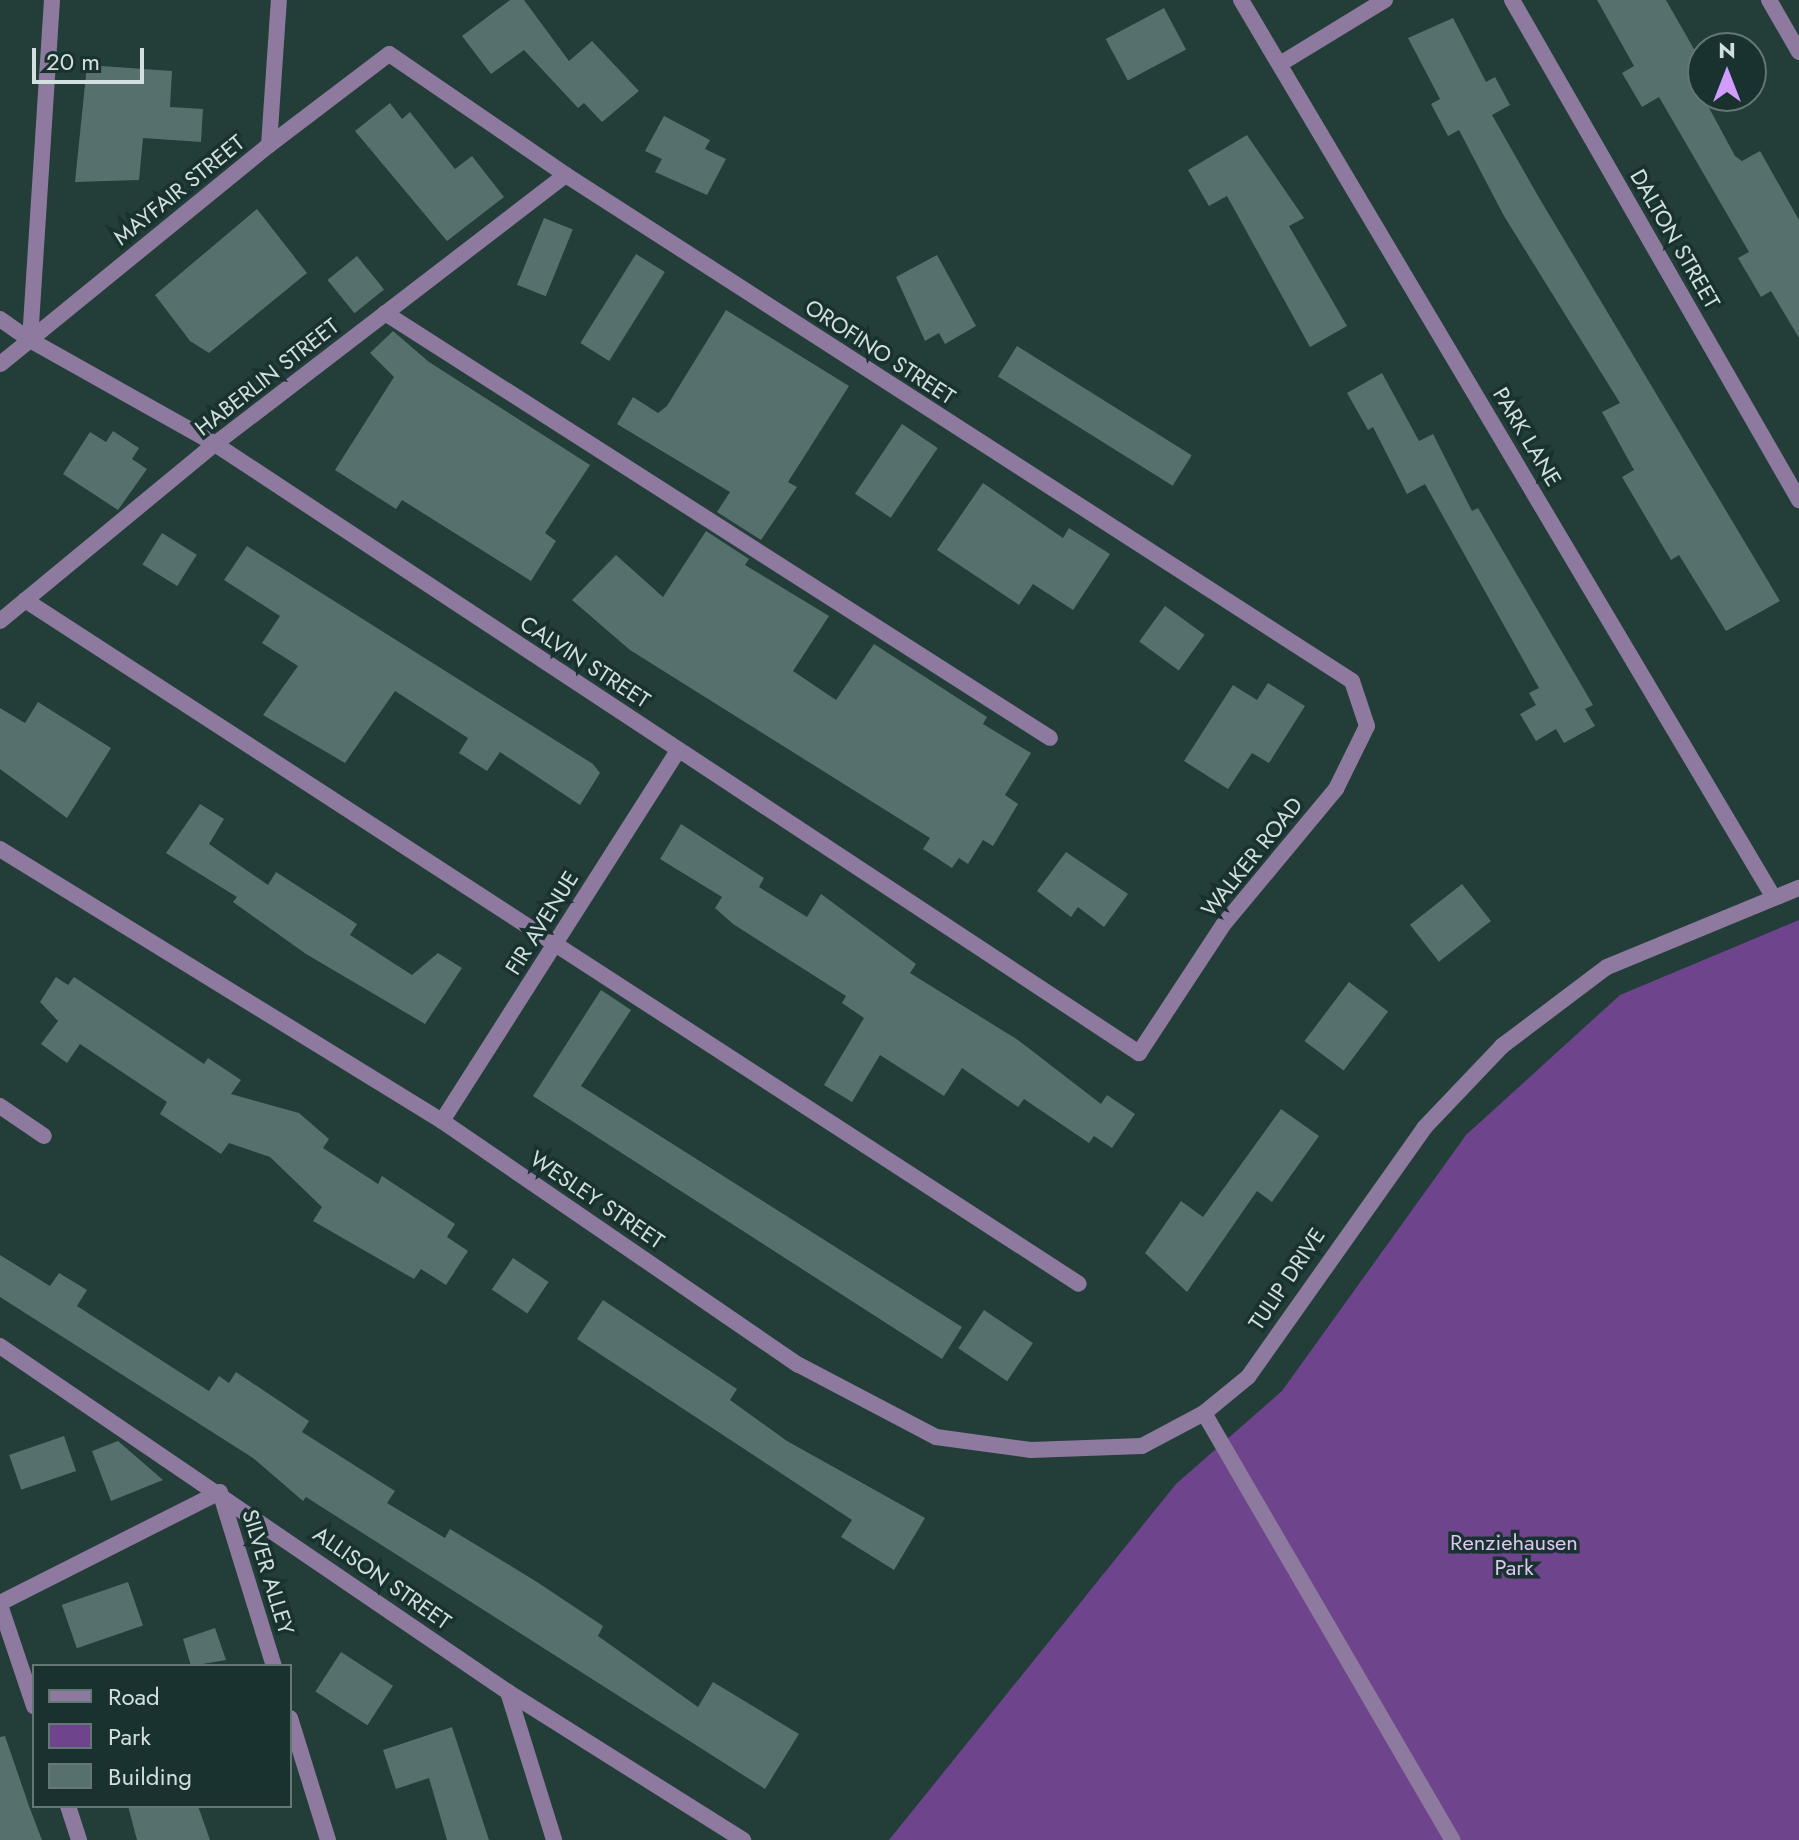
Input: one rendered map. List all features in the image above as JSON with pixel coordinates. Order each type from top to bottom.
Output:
[{"type":"street","points":[[30,340],[52,0]]},
{"type":"street","points":[[269,145],[279,0]]},
{"type":"street","name":"PARK LANE","points":[[1241,0],[1774,898]]},
{"type":"street","points":[[1280,64],[1385,0]]},
{"type":"street","name":"DALTON STREET","points":[[1512,0],[1799,500]]},
{"type":"street","points":[[1769,0],[1799,52]]},
{"type":"street","name":"MAYFAIR STREET","points":[[0,364],[269,145],[389,54]]},
{"type":"street","name":"OROFINO STREET","points":[[389,54],[566,175],[1352,681]]},
{"type":"street","name":"HABERLIN STREET","points":[[0,621],[215,444],[566,175]]},
{"type":"street","points":[[385,313],[1050,738]]},
{"type":"street","name":"CALVIN STREET","points":[[0,319],[30,340],[215,444],[1139,1053]]},
{"type":"street","points":[[25,600],[1079,1284]]},
{"type":"street","name":"WALKER ROAD","points":[[1139,1053],[1223,925],[1336,789],[1367,726],[1352,681]]},
{"type":"street","name":"FIR AVENUE","points":[[442,1121],[678,750]]},
{"type":"street","name":"WESLEY STREET","points":[[0,849],[442,1121],[799,1365],[936,1437],[1031,1450],[1097,1451],[1142,1446],[1204,1413]]},
{"type":"street","name":"TULIP DRIVE","points":[[1204,1413],[1248,1377],[1424,1128],[1502,1046],[1607,967],[1799,888]]},
{"type":"street","points":[[0,1106],[44,1136]]},
{"type":"street","name":"ALLISON STREET","points":[[0,1346],[220,1492],[508,1692],[743,1840]]},
{"type":"street","points":[[1204,1413],[1453,1840]]},
{"type":"street","points":[[32,1700],[0,1604],[220,1492]]},
{"type":"street","name":"SILVER ALLEY","points":[[220,1492],[273,1664]]},
{"type":"street","points":[[508,1692],[554,1840]]},
{"type":"street","points":[[292,1724],[328,1840]]},
{"type":"street","points":[[69,1808],[79,1840]]},
{"type":"green space","name":"Renziehausen Park","points":[[1799,920],[1799,1840],[889,1840],[1176,1484],[1282,1391],[1466,1135],[1620,995]]},
{"type":"building","points":[[510,0],[524,0],[569,61],[592,41],[639,91],[602,122],[584,103],[578,108],[524,50],[491,74],[462,36]]},
{"type":"building","points":[[1597,0],[1666,0],[1687,37],[1687,112],[1711,112],[1735,156],[1742,161],[1760,151],[1799,220],[1799,338],[1771,291],[1761,297],[1738,258],[1749,252],[1659,97],[1642,107],[1622,73],[1634,66]]},
{"type":"building","points":[[1164,8],[1186,49],[1128,80],[1106,39]]},
{"type":"building","points":[[1453,18],[1486,82],[1495,77],[1510,105],[1492,115],[1780,601],[1726,631],[1679,555],[1671,560],[1622,477],[1634,470],[1602,412],[1620,403],[1504,216],[1459,130],[1448,136],[1431,104],[1440,99],[1408,38]]},
{"type":"building","points":[[87,65],[172,71],[170,107],[203,109],[201,142],[143,138],[139,180],[75,182]]},
{"type":"building","points":[[390,103],[402,119],[410,112],[455,169],[472,156],[504,197],[447,241],[355,131]]},
{"type":"building","points":[[664,116],[710,140],[705,149],[726,159],[707,195],[655,172],[662,159],[645,151]]},
{"type":"building","points":[[1247,135],[1304,218],[1289,226],[1347,326],[1310,347],[1227,196],[1209,206],[1188,170]]},
{"type":"building","points":[[257,209],[307,273],[209,353],[190,341],[155,295]]},
{"type":"building","points":[[544,218],[573,230],[546,296],[517,285]]},
{"type":"building","points":[[636,254],[665,272],[609,361],[580,343]]},
{"type":"building","points":[[937,255],[976,326],[945,344],[939,333],[925,341],[896,277]]},
{"type":"building","points":[[357,256],[384,289],[355,313],[327,280]]},
{"type":"building","points":[[726,310],[849,386],[788,482],[797,487],[761,540],[717,512],[730,492],[617,424],[633,397],[658,413],[667,406]]},
{"type":"building","points":[[393,331],[429,362],[590,465],[545,533],[556,541],[531,581],[402,500],[396,509],[335,470],[394,377],[370,353]]},
{"type":"building","points":[[1017,346],[1192,455],[1173,486],[998,377]]},
{"type":"building","points":[[1382,373],[1419,441],[1433,434],[1472,511],[1478,508],[1593,705],[1585,709],[1595,726],[1564,743],[1556,729],[1536,741],[1520,714],[1536,705],[1529,693],[1539,688],[1425,484],[1407,494],[1373,427],[1368,430],[1347,393]]},
{"type":"building","points":[[902,424],[938,448],[891,518],[855,494]]},
{"type":"building","points":[[113,431],[139,448],[132,459],[147,469],[118,510],[63,474],[90,432],[106,442]]},
{"type":"building","points":[[983,483],[1063,538],[1069,528],[1110,554],[1073,610],[1033,584],[1019,605],[937,550]]},
{"type":"building","points":[[706,531],[749,559],[745,565],[829,616],[793,671],[836,700],[874,644],[987,717],[983,724],[1031,753],[1005,795],[1018,804],[993,846],[983,840],[968,864],[959,858],[952,868],[923,849],[930,838],[630,650],[572,600],[616,555],[663,597]]},
{"type":"building","points":[[162,533],[197,555],[177,586],[142,564]]},
{"type":"building","points":[[247,546],[593,764],[600,773],[580,805],[500,752],[487,771],[459,753],[468,738],[395,691],[345,763],[263,715],[298,666],[262,643],[280,616],[224,580]]},
{"type":"building","points":[[1165,606],[1205,635],[1179,670],[1139,642]]},
{"type":"building","points":[[1268,683],[1305,706],[1269,763],[1252,753],[1228,789],[1184,761],[1233,685],[1257,700]]},
{"type":"building","points":[[38,702],[111,748],[67,818],[0,769],[0,708],[25,723]]},
{"type":"building","points":[[200,804],[224,819],[209,844],[268,885],[276,872],[357,924],[350,935],[412,975],[438,953],[462,968],[425,1024],[306,954],[233,902],[237,897],[166,853]]},
{"type":"building","points":[[681,824],[764,878],[759,887],[807,917],[821,894],[916,964],[910,973],[1018,1040],[1101,1104],[1107,1095],[1135,1114],[1112,1148],[1094,1136],[1089,1143],[1024,1099],[1018,1107],[962,1068],[944,1096],[880,1055],[852,1102],[824,1085],[864,1018],[842,1003],[846,996],[733,924],[715,908],[722,897],[660,859]]},
{"type":"building","points":[[1066,852],[1128,894],[1104,927],[1078,907],[1071,917],[1037,891]]},
{"type":"building","points":[[1462,884],[1491,921],[1439,962],[1410,925]]},
{"type":"building","points":[[56,977],[68,985],[74,977],[204,1064],[208,1058],[241,1080],[231,1094],[299,1113],[329,1139],[323,1148],[378,1184],[382,1176],[455,1224],[447,1237],[468,1251],[446,1285],[421,1269],[414,1279],[313,1221],[322,1207],[270,1157],[229,1143],[221,1154],[160,1114],[167,1102],[80,1044],[67,1063],[41,1044],[58,1021],[40,1002]]},
{"type":"building","points":[[1349,982],[1388,1011],[1344,1071],[1304,1041]]},
{"type":"building","points":[[601,990],[631,1010],[581,1086],[962,1327],[942,1359],[533,1096]]},
{"type":"building","points":[[1281,1109],[1319,1136],[1272,1202],[1257,1191],[1187,1292],[1145,1253],[1181,1201],[1203,1217]]},
{"type":"building","points":[[0,1255],[50,1286],[59,1273],[87,1290],[77,1306],[209,1391],[219,1376],[229,1383],[236,1372],[309,1421],[302,1432],[395,1491],[387,1503],[445,1538],[450,1529],[537,1582],[603,1626],[598,1636],[698,1707],[713,1682],[799,1734],[765,1789],[306,1497],[303,1501],[253,1458],[0,1297]]},
{"type":"building","points":[[513,1258],[549,1282],[527,1314],[492,1290]]},
{"type":"building","points":[[603,1300],[737,1389],[730,1400],[787,1441],[925,1518],[894,1570],[841,1537],[852,1520],[577,1339]]},
{"type":"building","points":[[984,1310],[1033,1343],[1007,1381],[958,1348]]},
{"type":"building","points":[[64,1436],[76,1471],[21,1490],[9,1455]]},
{"type":"building","points":[[118,1441],[163,1480],[111,1501],[92,1451]]},
{"type":"building","points":[[128,1582],[143,1625],[77,1648],[62,1605]]},
{"type":"building","points":[[215,1628],[226,1660],[190,1664],[183,1639]]},
{"type":"building","points":[[341,1652],[393,1686],[367,1725],[315,1691]]},
{"type":"building","points":[[452,1727],[489,1840],[447,1840],[429,1778],[396,1789],[383,1750]]},
{"type":"building","points":[[5,1736],[42,1840],[0,1840],[0,1737]]},
{"type":"building","points":[[129,1808],[199,1808],[210,1840],[137,1840]]}]
